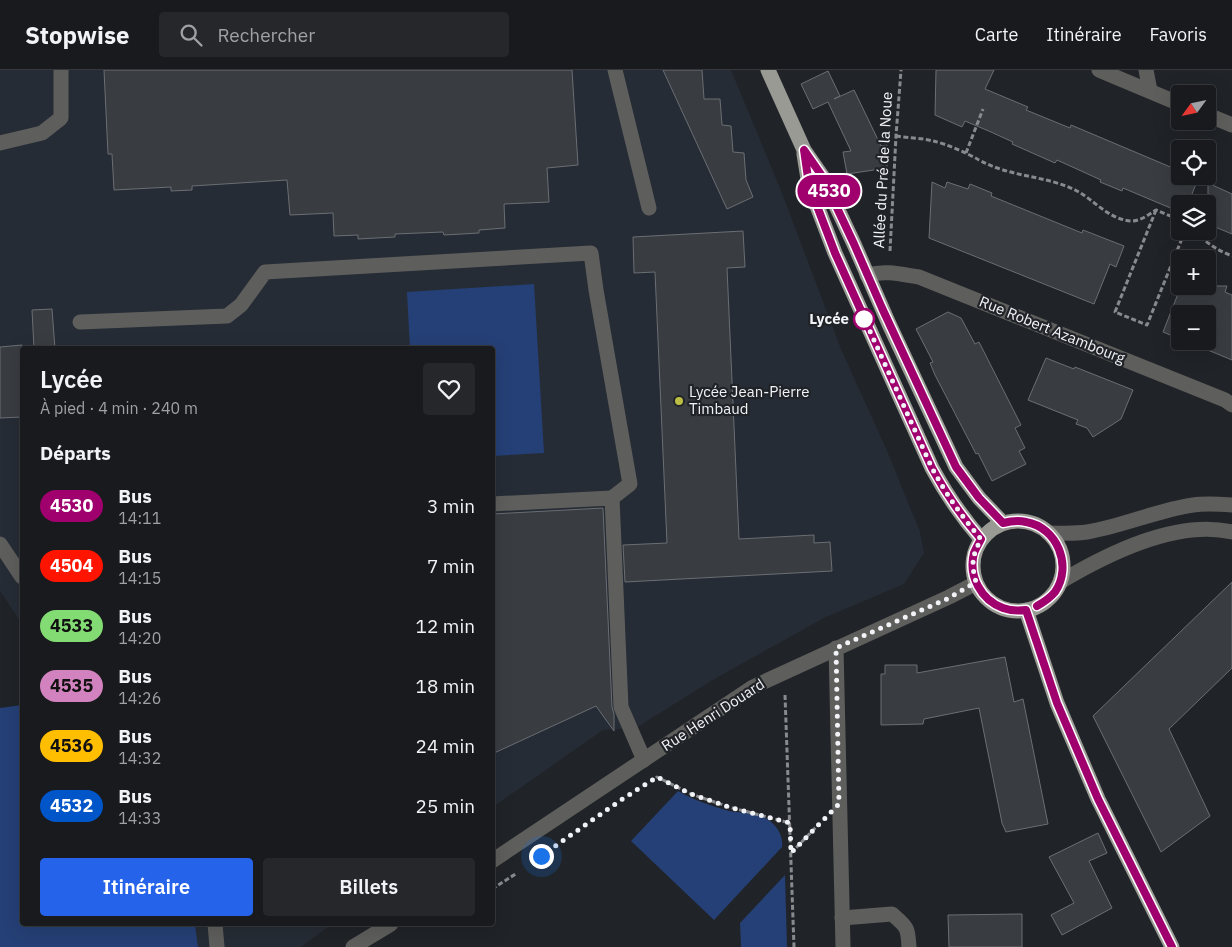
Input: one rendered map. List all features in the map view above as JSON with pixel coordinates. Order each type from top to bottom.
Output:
[{"type":"main road","points":[[768,70],[804,150],[822,176],[956,467],[979,498],[1003,523]]},
{"type":"main road","points":[[804,150],[809,185],[835,253],[932,468],[960,513],[981,539]]},
{"type":"main road","points":[[1015,520],[1039,526],[1057,543],[1062,556],[1063,569],[1060,582],[1054,592],[1046,601],[1026,610],[1014,611],[1002,608],[991,602],[982,593],[972,568],[974,552],[981,539],[995,526],[1003,523],[1015,520]]},
{"type":"main road","points":[[1026,610],[1057,703],[1098,799],[1172,947]]},
{"type":"street","points":[[0,143],[42,133],[61,118],[61,70]]},
{"type":"street","points":[[615,70],[649,208]]},
{"type":"street","points":[[1099,70],[1171,100]]},
{"type":"street","points":[[1146,70],[1150,91]]},
{"type":"street","points":[[1216,118],[1232,125]]},
{"type":"street","points":[[80,322],[227,316],[241,305],[265,272],[591,253],[630,484],[612,498],[495,504]]},
{"type":"street","name":"Rue Robert Azambourg","points":[[867,275],[889,272],[919,277],[1226,400],[1232,405]]},
{"type":"street","points":[[612,498],[621,707],[644,760]]},
{"type":"street","points":[[1048,533],[1087,532],[1178,508],[1195,505],[1232,504],[1228,531],[1188,530],[1159,536],[1096,562],[1060,582]]},
{"type":"street","points":[[0,544],[20,574]]},
{"type":"street","name":"Rue Henri Douard","points":[[495,859],[753,687],[949,598],[976,582]]},
{"type":"street","points":[[836,648],[843,947]]},
{"type":"street","points":[[842,918],[892,914],[908,931],[909,947]]},
{"type":"street","points":[[215,926],[217,947]]},
{"type":"street","points":[[353,947],[388,926]]},
{"type":"path","name":"Allée du Pré de la Noue","points":[[889,272],[901,70]]},
{"type":"path","points":[[966,153],[983,110]]},
{"type":"path","points":[[896,136],[933,140],[966,153],[988,166],[1012,173],[1054,181],[1075,190],[1100,208],[1119,218],[1134,221],[1156,210]]},
{"type":"path","points":[[1156,210],[1171,216]]},
{"type":"path","points":[[1156,210],[1115,312],[1147,325],[1181,240]]},
{"type":"path","points":[[1203,240],[1219,251],[1232,256]]},
{"type":"path","points":[[786,702],[794,947]]},
{"type":"path","points":[[650,782],[657,777],[691,794],[729,807],[790,823]]},
{"type":"path","points":[[791,853],[839,804]]},
{"type":"path","points":[[495,888],[518,872]]},
{"type":"shaded area","name":"Lycée Jean-Pierre Timbaud","points":[[0,70],[731,70],[782,193],[841,349],[888,453],[920,532],[924,553],[904,584],[824,618],[711,681],[636,728],[603,730],[495,806],[495,346],[20,346],[20,621],[0,591]]},
{"type":"shaded area","points":[[534,284],[544,453],[495,456],[495,346],[410,346],[407,292]]},
{"type":"shaded area","points":[[20,705],[20,926],[195,926],[198,947],[0,947],[0,708]]},
{"type":"shaded area","points":[[678,791],[696,800],[732,812],[753,813],[762,816],[775,826],[781,836],[782,847],[714,920],[631,841]]},
{"type":"shaded area","points":[[785,875],[787,947],[741,947],[740,923]]},
{"type":"shaded area","points":[[195,926],[329,926],[301,947],[198,947]]},
{"type":"building","points":[[104,70],[572,70],[578,165],[547,168],[549,202],[504,204],[505,228],[479,230],[479,233],[444,235],[443,232],[395,234],[395,237],[358,239],[358,235],[334,236],[333,213],[290,215],[287,180],[192,186],[192,190],[171,191],[171,187],[114,190],[112,154],[108,154]]},
{"type":"building","points":[[663,70],[702,70],[704,99],[720,99],[722,125],[731,126],[733,152],[744,153],[746,180],[753,197],[727,209]]},
{"type":"building","points":[[936,70],[994,70],[985,89],[1028,107],[1026,110],[1070,128],[1071,125],[1171,167],[1171,185],[1196,185],[1192,195],[1171,195],[1171,208],[1123,188],[1122,191],[1100,182],[1101,180],[1057,160],[1055,163],[965,121],[962,127],[935,115]]},
{"type":"building","points":[[828,71],[840,96],[834,99],[854,90],[881,146],[887,145],[887,168],[847,174],[843,152],[851,151],[828,102],[813,109],[801,84]]},
{"type":"building","points":[[932,182],[945,188],[947,182],[968,189],[970,184],[992,193],[991,196],[1082,233],[1083,230],[1124,246],[1116,267],[1110,264],[1094,304],[929,238]]},
{"type":"building","points":[[1208,185],[1212,185],[1232,194],[1232,234],[1216,227],[1216,195],[1208,195]]},
{"type":"building","points":[[743,231],[745,267],[727,268],[739,539],[814,535],[814,543],[830,542],[832,571],[625,582],[623,545],[667,543],[655,272],[634,273],[633,237]]},
{"type":"building","points":[[1216,286],[1227,286],[1225,292],[1232,295],[1232,360],[1208,350],[1216,350],[1216,305],[1174,305],[1177,295],[1216,295]]},
{"type":"building","points":[[52,309],[55,346],[34,346],[32,310]]},
{"type":"building","points":[[948,312],[961,318],[975,344],[979,342],[1021,425],[1015,428],[1025,448],[1019,451],[1026,464],[992,481],[935,375],[930,363],[933,362],[916,329]]},
{"type":"building","points":[[1171,312],[1171,335],[1163,332]]},
{"type":"building","points":[[22,345],[20,346],[20,417],[0,418],[0,347]]},
{"type":"building","points":[[1046,358],[1074,369],[1075,367],[1133,390],[1121,419],[1093,437],[1087,428],[1076,424],[1078,420],[1028,400]]},
{"type":"building","points":[[603,508],[614,731],[596,706],[495,753],[495,514]]},
{"type":"building","points":[[1232,582],[1232,668],[1169,729],[1210,816],[1161,852],[1093,716]]},
{"type":"building","points":[[1005,657],[1014,702],[1023,699],[1048,824],[1006,832],[1002,823],[979,708],[924,719],[923,724],[881,725],[881,674],[885,674],[885,665],[917,665],[917,673]]},
{"type":"building","points":[[1098,833],[1107,853],[1089,861],[1112,908],[1062,935],[1051,915],[1074,903],[1049,857]]},
{"type":"building","points":[[1022,914],[1022,947],[949,947],[948,915]]},
{"type":"bus line","name":"4530","points":[[1037,606],[1046,601],[1060,582],[1063,569],[1062,556],[1057,543],[1039,526],[1015,520],[1003,523],[979,498],[956,467],[822,176],[804,150],[809,185],[835,253],[932,468],[960,513],[981,539],[974,552],[972,568],[976,582],[982,593],[991,602],[1002,608],[1014,611],[1026,610],[1057,703],[1098,799],[1172,947]]},
{"type":"place","name":"Lycée","points":[[864,319]]},
{"type":"place","name":"Lycée Jean-Pierre Timbaud","points":[[679,401]]},
{"type":"route","points":[[541,856],[657,777],[691,794],[729,807],[790,823],[791,853],[839,804],[836,648],[949,598],[976,582],[972,568],[974,552],[981,539],[960,513],[932,468],[864,319]]}]
